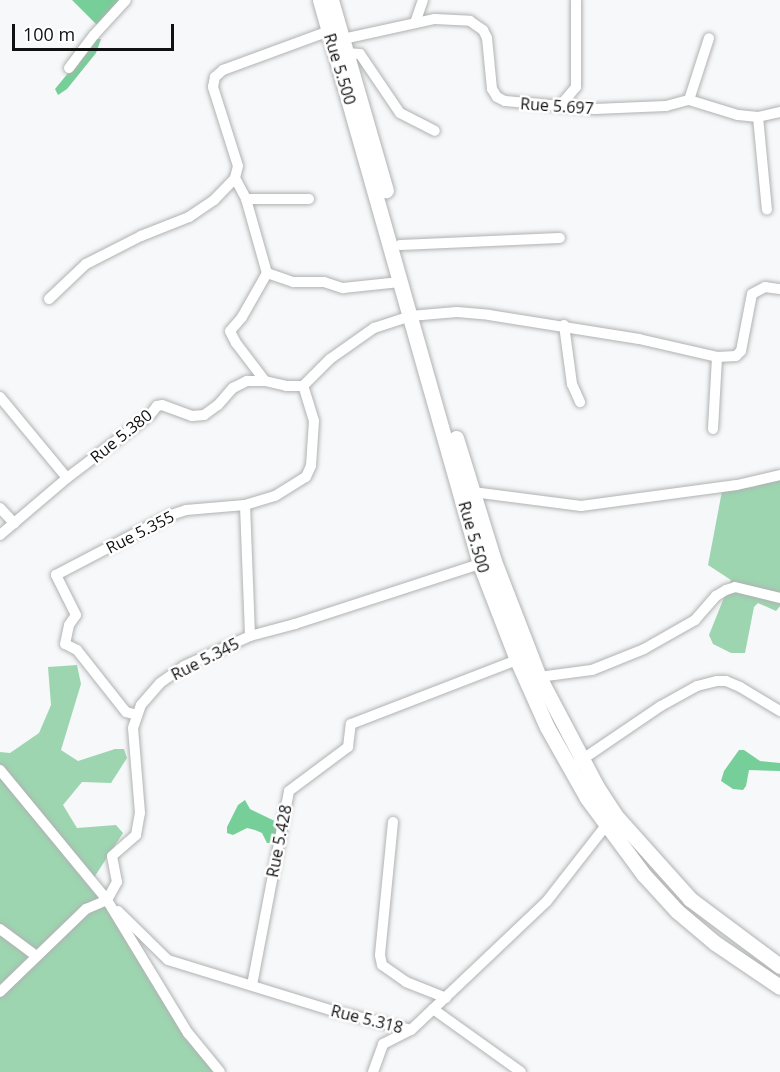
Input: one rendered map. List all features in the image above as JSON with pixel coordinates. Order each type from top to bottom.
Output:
[{"type":"main road","name":"Rue 5.500","points":[[320,0],[400,282],[473,492],[494,561],[575,764]]},
{"type":"main road","name":"Rue 5.500","points":[[331,0],[400,245],[413,315],[480,564],[517,660],[575,764],[644,875],[677,911],[750,969],[780,987]]},
{"type":"main road","name":"Rue 5.500","points":[[610,819],[690,899],[780,966]]},
{"type":"street","points":[[69,68],[94,34],[126,0]]},
{"type":"street","points":[[415,23],[423,0]]},
{"type":"street","points":[[560,106],[576,87],[576,0]]},
{"type":"street","name":"Rue 5.697","points":[[345,46],[415,23],[450,19],[477,24],[487,38],[490,81],[497,97],[516,103],[626,108],[666,106],[689,100],[738,114],[758,117],[780,112]]},
{"type":"street","points":[[49,299],[86,264],[141,236],[189,217],[214,200],[235,178],[238,166],[213,87],[215,77],[223,69],[329,31]]},
{"type":"street","points":[[689,100],[709,38]]},
{"type":"street","points":[[345,46],[360,54],[400,113],[435,131]]},
{"type":"street","points":[[758,117],[766,210]]},
{"type":"street","points":[[235,178],[246,199],[267,273],[242,317],[230,331],[236,343],[265,381]]},
{"type":"street","points":[[246,199],[309,199]]},
{"type":"street","points":[[400,245],[560,238]]},
{"type":"street","points":[[267,273],[293,282],[324,282],[344,288],[400,282]]},
{"type":"street","points":[[303,386],[330,359],[374,328],[413,315],[458,312],[564,326],[717,357],[736,356],[741,351],[752,294],[765,287],[780,289]]},
{"type":"street","points":[[564,326],[572,384],[580,402]]},
{"type":"street","points":[[713,429],[717,357]]},
{"type":"street","name":"Rue 5.380","points":[[0,535],[67,478],[150,415],[157,406],[162,405],[192,416],[204,415],[218,405],[233,388],[247,381],[303,386]]},
{"type":"street","name":"Rue 5.355","points":[[137,715],[126,712],[77,650],[65,644],[69,625],[76,615],[56,575],[171,515],[186,510],[245,505],[275,496],[306,477],[311,466],[314,421],[303,386]]},
{"type":"street","points":[[0,397],[67,478]]},
{"type":"street","points":[[473,492],[581,506],[779,478]]},
{"type":"street","points":[[245,505],[250,636]]},
{"type":"street","points":[[0,508],[14,523]]},
{"type":"street","name":"Rue 5.345","points":[[107,900],[117,882],[112,856],[136,835],[140,813],[133,728],[141,705],[160,683],[184,666],[250,636],[295,624],[480,564]]},
{"type":"street","points":[[539,677],[599,668],[644,649],[695,620],[716,596],[735,587],[780,598]]},
{"type":"street","name":"Rue 5.428","points":[[252,985],[289,791],[348,747],[351,724],[517,660]]},
{"type":"street","points":[[575,764],[661,706],[697,686],[726,681],[780,711]]},
{"type":"street","points":[[0,770],[107,900],[188,1033],[220,1072]]},
{"type":"street","name":"Rue 5.318","points":[[107,900],[168,960],[334,1011],[411,1030],[547,901],[610,819]]},
{"type":"street","points":[[393,822],[380,955],[382,965],[406,982],[446,998]]},
{"type":"street","points":[[0,992],[35,955],[40,955],[86,909],[107,900]]},
{"type":"street","points":[[0,929],[35,955]]},
{"type":"street","points":[[433,1009],[521,1072]]},
{"type":"street","points":[[373,1072],[383,1044],[411,1030]]},
{"type":"green space","points":[[72,0],[118,0],[120,3],[98,26]]},
{"type":"green space","points":[[96,39],[101,39],[96,53],[67,89],[58,95],[55,89]]},
{"type":"green space","points":[[780,478],[780,606],[776,611],[758,603],[754,607],[745,653],[731,653],[713,644],[709,635],[731,580],[708,565],[722,491],[753,487]]},
{"type":"green space","points":[[77,665],[81,684],[61,750],[78,761],[115,749],[124,749],[127,758],[111,783],[82,782],[63,805],[77,828],[116,825],[123,833],[95,876],[94,887],[221,1072],[0,1072],[0,752],[10,753],[39,733],[51,705],[48,667]]},
{"type":"green space","points":[[739,750],[744,750],[760,761],[780,763],[780,771],[749,770],[743,790],[733,789],[721,781],[724,771]]},
{"type":"green space","points":[[245,800],[250,809],[281,824],[278,839],[273,843],[267,843],[262,833],[247,828],[233,835],[227,833],[227,827],[238,805]]}]
